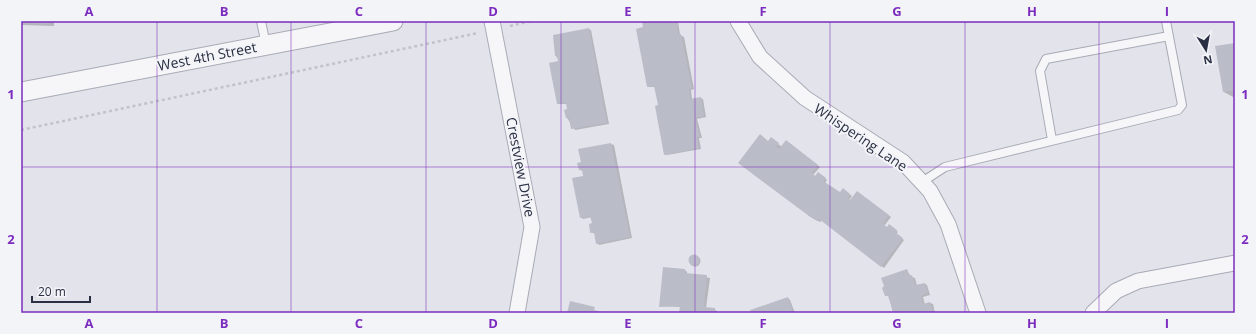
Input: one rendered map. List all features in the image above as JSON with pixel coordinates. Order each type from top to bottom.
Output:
[{"type":"street","name":"West 4th Street","points":[[21,92],[393,21]]},
{"type":"street","name":"Whispering Lane","points":[[738,21],[760,57],[805,98],[903,162],[930,191],[948,224],[978,313]]},
{"type":"street","name":"Crestview Drive","points":[[493,25],[532,227],[517,313]]},
{"type":"street","points":[[1093,313],[1116,291],[1138,281],[1235,263]]},
{"type":"lane","points":[[261,21],[266,45]]},
{"type":"lane","points":[[922,182],[945,167],[1178,110],[1182,105],[1166,21]]},
{"type":"lane","points":[[1052,140],[1040,71],[1046,59],[1169,36]]},
{"type":"path","points":[[21,130],[493,25],[531,21]]},
{"type":"building","points":[[21,21],[49,21],[49,24],[21,23]]},
{"type":"building","points":[[642,21],[677,21],[678,35],[681,34],[692,88],[689,89],[690,99],[701,97],[704,116],[695,118],[700,137],[697,137],[699,148],[664,155],[655,106],[658,105],[654,86],[647,87],[636,29],[643,27]]},
{"type":"building","points":[[589,28],[607,123],[571,129],[569,118],[566,118],[564,110],[567,109],[566,103],[557,104],[549,63],[558,61],[557,56],[555,56],[553,35]]},
{"type":"building","points":[[1235,43],[1235,90],[1223,92],[1215,46]]},
{"type":"building","points":[[760,134],[768,141],[771,137],[779,143],[776,147],[779,149],[786,140],[818,165],[812,173],[815,176],[818,172],[826,178],[823,181],[840,192],[843,188],[850,194],[848,198],[850,200],[857,191],[889,215],[883,224],[887,227],[889,224],[897,230],[895,232],[903,238],[881,267],[819,219],[817,221],[809,216],[738,163]]},
{"type":"building","points":[[611,143],[630,237],[596,244],[594,232],[590,233],[589,224],[592,223],[590,216],[580,218],[572,178],[583,176],[582,170],[579,170],[577,163],[581,162],[578,149]]},
{"type":"building","points":[[694,254],[698,256],[700,260],[698,264],[694,266],[690,264],[688,260],[690,256]]},
{"type":"building","points":[[663,267],[685,269],[685,273],[707,275],[704,307],[715,308],[714,313],[679,313],[680,306],[659,307]]},
{"type":"building","points":[[907,269],[909,276],[912,275],[915,285],[925,283],[928,293],[921,296],[923,304],[930,302],[934,313],[892,313],[893,311],[888,296],[885,296],[882,288],[884,286],[881,278]]},
{"type":"building","points":[[788,297],[793,313],[751,313],[750,310]]},
{"type":"building","points":[[570,301],[595,307],[594,310],[607,313],[567,313]]}]
